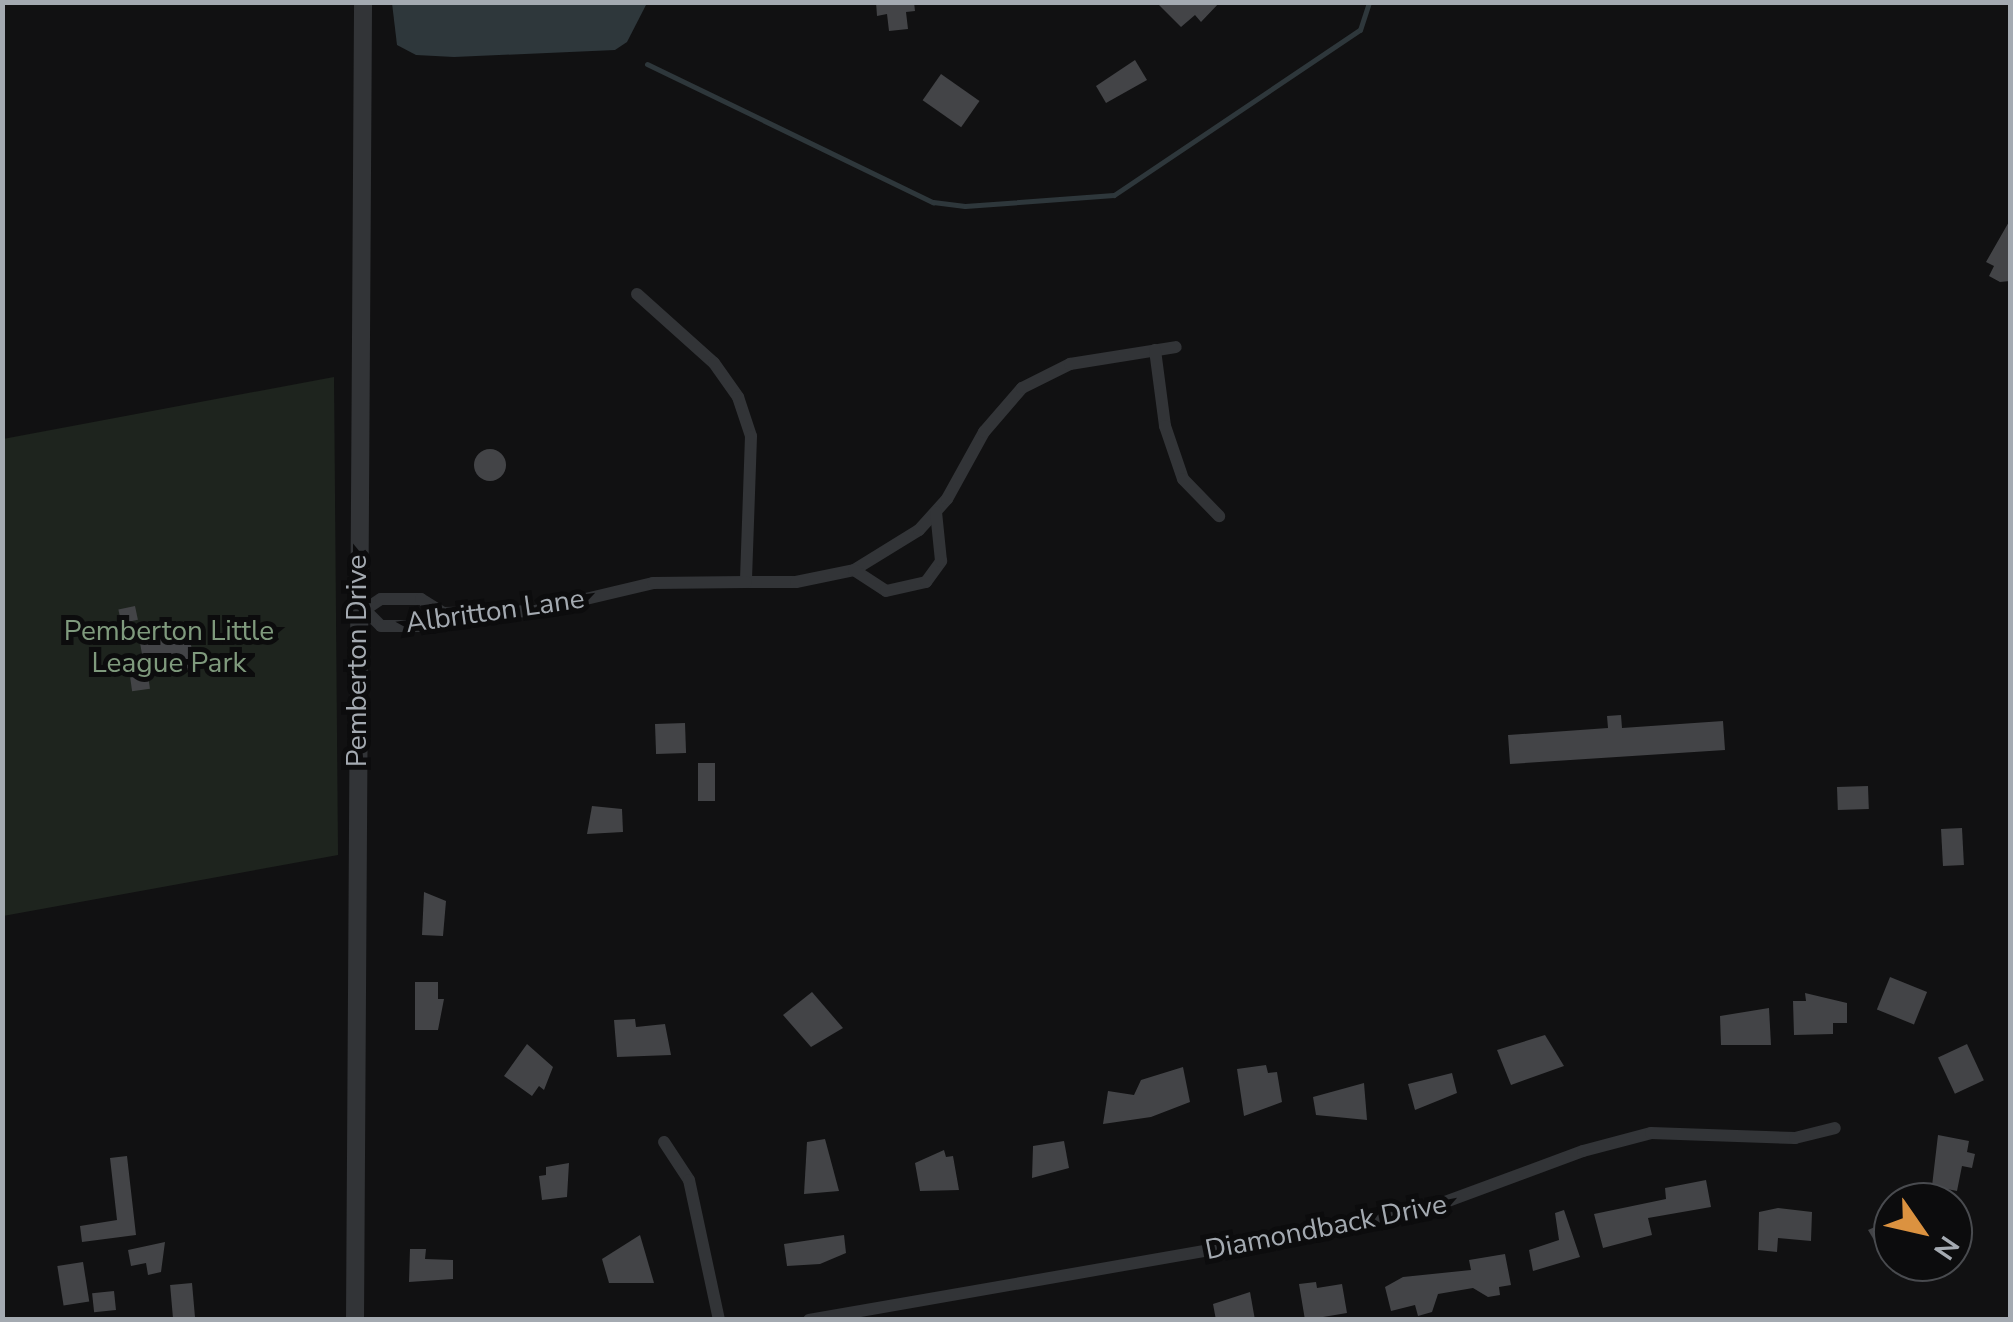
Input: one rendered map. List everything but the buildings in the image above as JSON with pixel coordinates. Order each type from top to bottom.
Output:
[{"type":"street","name":"Pemberton Drive","points":[[355,1320],[364,2]]},
{"type":"street","points":[[637,294],[714,363],[738,397],[750,436],[746,582]]},
{"type":"street","points":[[936,512],[942,560],[926,582],[886,591],[854,570],[936,512],[984,432],[1022,388],[1070,364],[1176,346]]},
{"type":"street","points":[[1154,350],[1165,426],[1183,479],[1219,516]]},
{"type":"street","name":"Albritton Lane","points":[[362,613],[382,626],[425,626],[442,613],[535,611],[653,583],[796,582],[854,570]]},
{"type":"street","points":[[362,613],[381,599],[421,600],[442,613]]},
{"type":"street","name":"Diamondback Drive","points":[[809,1320],[1410,1215],[1583,1151],[1651,1133],[1795,1138],[1834,1128]]},
{"type":"street","points":[[664,1142],[689,1180],[720,1320]]},
{"type":"green space","name":"Pemberton Little League Park","points":[[334,377],[338,855],[3,916],[3,439]]},
{"type":"shaded area","points":[[392,2],[647,3],[627,42],[615,50],[454,57],[416,55],[397,45]]},
{"type":"waterway","points":[[647,64],[933,202],[965,206],[1114,195],[1360,30],[1369,2]]}]
